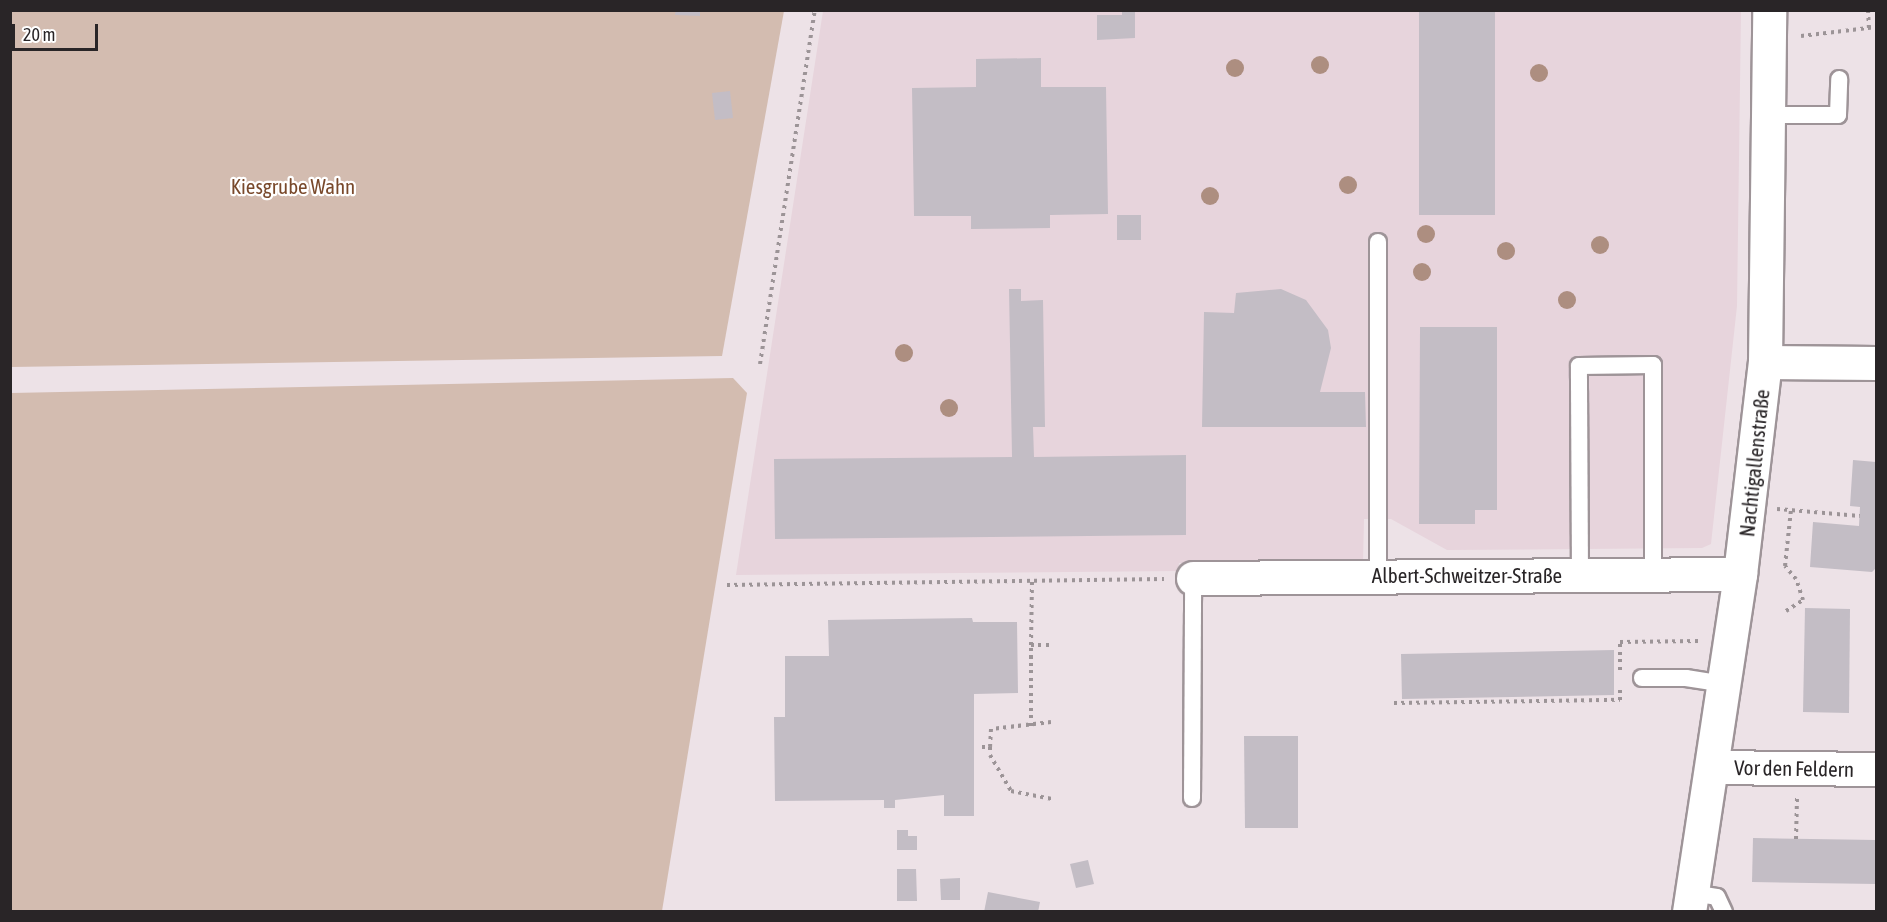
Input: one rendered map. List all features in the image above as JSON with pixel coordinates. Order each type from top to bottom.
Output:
[{"type":"street","name":"Nachtigallenstraße","points":[[1690,902],[1740,574],[1765,362],[1769,10]]},
{"type":"street","points":[[1765,362],[1876,363]]},
{"type":"street","name":"Albert-Schweitzer-Straße","points":[[1193,578],[1740,574]]},
{"type":"street","name":"Vor den Feldern","points":[[1712,766],[1876,769]]},
{"type":"lane","points":[[1769,115],[1838,115],[1839,79]]},
{"type":"lane","points":[[1378,242],[1378,575]]},
{"type":"lane","points":[[1580,575],[1579,366],[1653,365],[1653,575]]},
{"type":"lane","points":[[1192,798],[1193,578]]},
{"type":"lane","points":[[1642,678],[1686,678],[1724,684]]},
{"type":"lane","points":[[1690,902],[1717,897],[1724,912]]},
{"type":"path","points":[[760,364],[815,10]]},
{"type":"path","points":[[1868,10],[1869,28]]},
{"type":"path","points":[[1801,36],[1876,27]]},
{"type":"path","points":[[1749,507],[1860,516]]},
{"type":"path","points":[[1786,610],[1803,600],[1796,579],[1785,566],[1791,510]]},
{"type":"path","points":[[727,585],[1193,578]]},
{"type":"path","points":[[1031,726],[1032,580]]},
{"type":"path","points":[[1394,703],[1620,700],[1620,642],[1706,641]]},
{"type":"path","points":[[1031,645],[1051,645]]},
{"type":"path","points":[[1051,722],[991,729],[990,755],[1011,791],[1052,799]]},
{"type":"path","points":[[982,747],[990,747]]},
{"type":"path","points":[[1796,839],[1797,769]]},
{"type":"shaded area","points":[[823,11],[1741,11],[1737,306],[1711,544],[1702,548],[1447,550],[1391,519],[1364,519],[1363,562],[1179,563],[1178,571],[736,575]]},
{"type":"green space","name":"Kiesgrube Wahn","points":[[10,11],[784,11],[722,356],[11,367]]},
{"type":"green space","points":[[733,378],[747,393],[662,911],[11,911],[11,393]]},
{"type":"building","points":[[676,10],[700,10],[700,16],[675,15]]},
{"type":"building","points":[[1419,10],[1495,10],[1495,215],[1419,215]]},
{"type":"building","points":[[1122,12],[1135,12],[1135,38],[1097,40],[1097,15],[1122,15]]},
{"type":"building","points":[[1041,58],[1041,87],[1106,87],[1108,214],[1050,215],[1050,228],[971,229],[971,216],[914,216],[912,88],[976,87],[976,59]]},
{"type":"building","points":[[730,91],[733,118],[715,120],[712,93]]},
{"type":"building","points":[[1117,215],[1141,215],[1141,240],[1117,240]]},
{"type":"building","points":[[1009,289],[1021,289],[1021,301],[1043,300],[1045,427],[1033,427],[1034,457],[1186,455],[1186,535],[775,539],[774,459],[1012,457]]},
{"type":"building","points":[[1281,289],[1306,300],[1328,330],[1331,348],[1320,392],[1365,392],[1366,427],[1202,427],[1204,312],[1234,313],[1236,293]]},
{"type":"building","points":[[1420,327],[1497,327],[1497,510],[1475,510],[1475,524],[1419,524]]},
{"type":"building","points":[[1853,460],[1876,462],[1876,568],[1872,572],[1810,567],[1813,522],[1859,526],[1860,507],[1850,506]]},
{"type":"building","points":[[1805,608],[1850,609],[1849,713],[1803,712]]},
{"type":"building","points":[[972,618],[973,622],[1017,622],[1018,693],[974,694],[974,816],[944,816],[944,795],[895,800],[895,808],[884,808],[884,800],[775,801],[774,717],[785,717],[785,656],[829,656],[828,620]]},
{"type":"building","points":[[1614,650],[1614,695],[1402,699],[1401,654]]},
{"type":"building","points":[[1244,736],[1298,736],[1298,828],[1245,828]]},
{"type":"building","points":[[897,830],[908,830],[908,836],[917,836],[917,850],[897,850]]},
{"type":"building","points":[[1753,838],[1876,840],[1876,884],[1752,882]]},
{"type":"building","points":[[1088,860],[1094,884],[1076,888],[1070,864]]},
{"type":"building","points":[[897,869],[916,869],[917,901],[897,901]]},
{"type":"building","points":[[960,878],[960,900],[941,900],[940,879]]},
{"type":"building","points":[[988,892],[1040,902],[1038,912],[984,912]]}]
